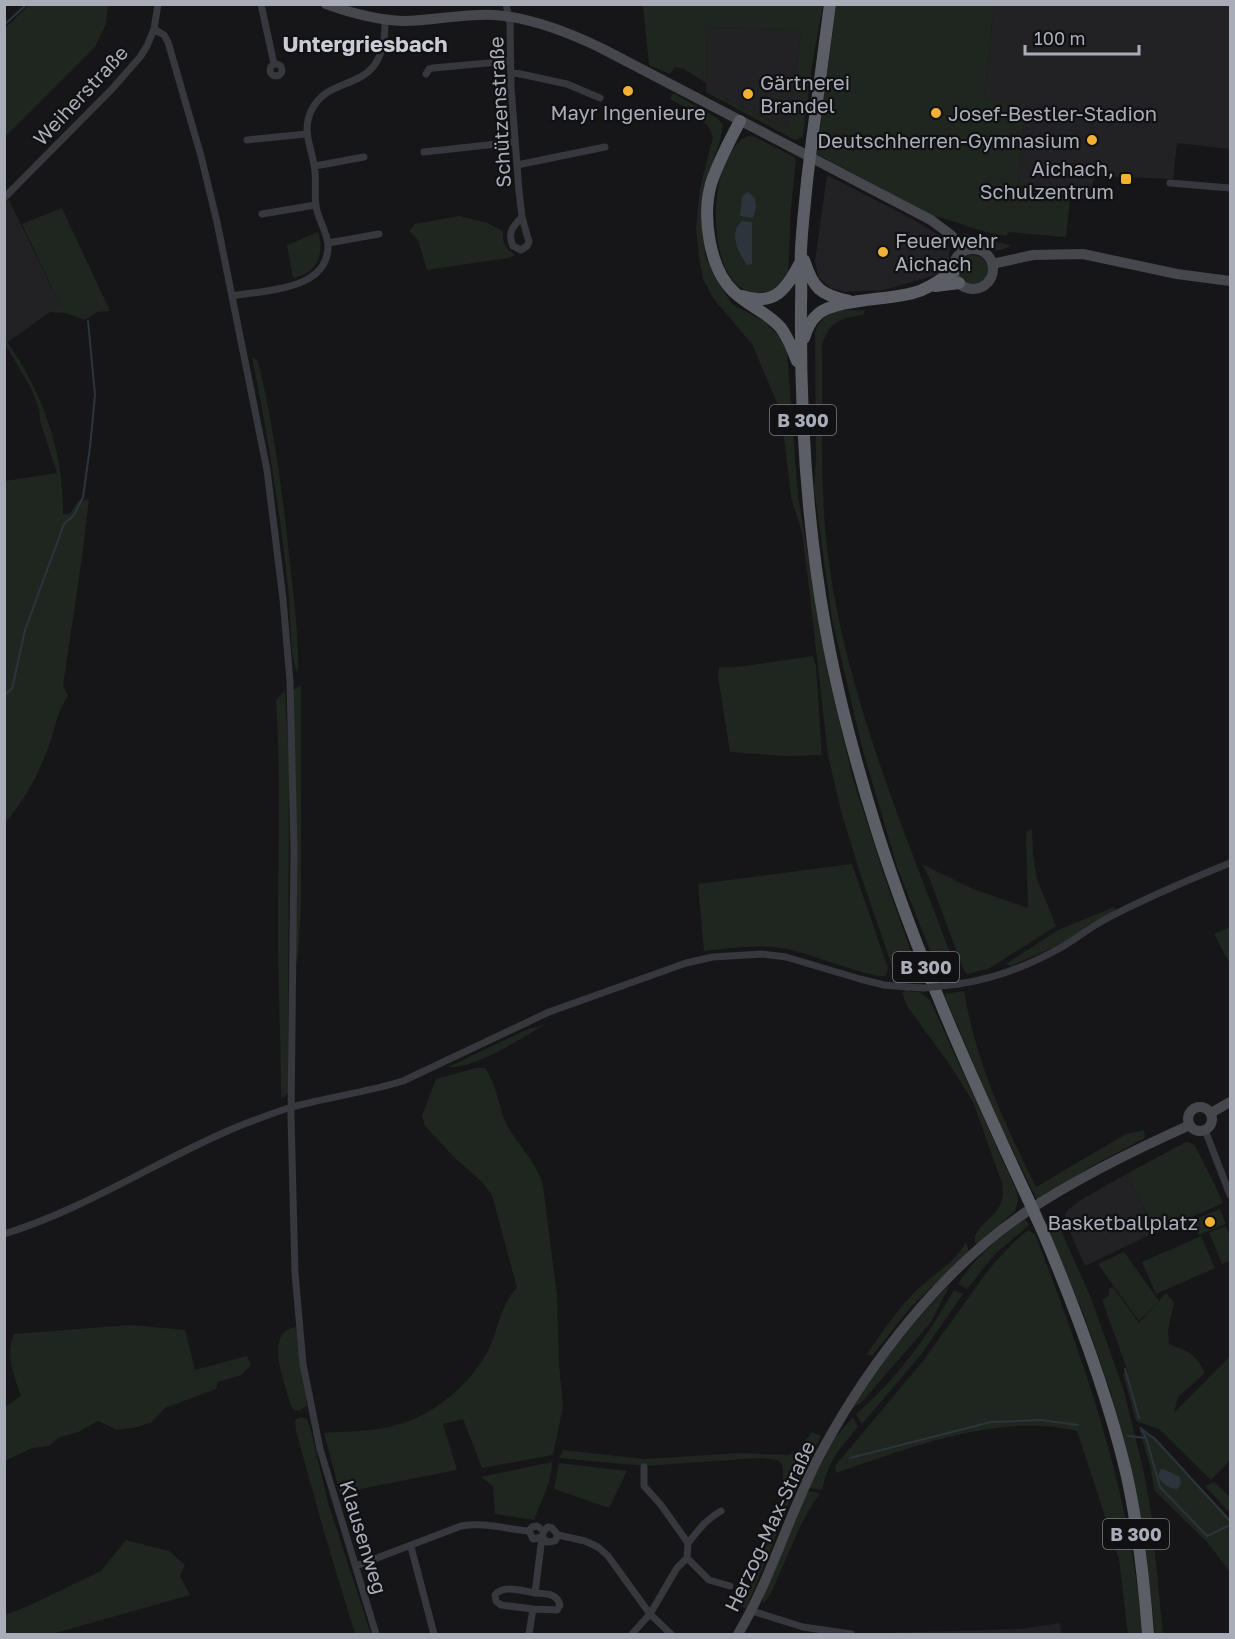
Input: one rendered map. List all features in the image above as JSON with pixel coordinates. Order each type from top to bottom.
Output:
[{"type":"highway","name":"B 300","points":[[830,4],[807,181],[801,256],[800,348],[811,533],[824,625],[834,673],[862,777],[894,882],[932,982],[1079,1318],[1117,1435],[1134,1516],[1148,1635]]},
{"type":"highway","points":[[740,121],[718,163],[709,197],[708,224],[712,252],[719,272],[733,291],[777,324],[788,340],[800,368]]},
{"type":"highway","points":[[733,291],[755,299],[771,298],[788,285],[801,256]]},
{"type":"highway","points":[[801,256],[817,288],[827,295],[855,302]]},
{"type":"highway","points":[[931,286],[954,271]]},
{"type":"highway","points":[[800,348],[810,323],[819,313],[831,307],[898,297],[931,286],[959,283]]},
{"type":"main road","points":[[326,4],[351,13],[385,20],[482,15],[510,17],[561,30],[639,68],[931,220],[951,235],[964,251]]},
{"type":"main road","points":[[973,249],[980,250],[989,257],[992,264],[991,278],[983,286],[971,289],[959,283],[954,271],[956,260],[964,251],[973,249]]},
{"type":"main road","points":[[992,264],[1033,255],[1083,254],[1177,274],[1230,281]]},
{"type":"main road","points":[[1211,1113],[1230,1102]]},
{"type":"main road","points":[[1204,1107],[1211,1113],[1211,1123],[1204,1130],[1196,1130],[1190,1125],[1188,1116],[1194,1108],[1204,1107]]},
{"type":"main road","name":"Herzog-Max-Straße","points":[[738,1635],[752,1611],[787,1525],[823,1448],[867,1379],[917,1312],[962,1266],[1024,1214],[1094,1172],[1190,1125]]},
{"type":"street","name":"Weiherstraße","points":[[4,198],[114,88],[144,51],[154,29],[158,4]]},
{"type":"street","points":[[261,4],[274,64]]},
{"type":"street","name":"Schützenstraße","points":[[506,4],[510,17],[515,142],[522,217]]},
{"type":"street","points":[[232,296],[287,287],[309,279],[325,259],[328,243],[315,205],[315,166],[306,134],[308,117],[317,101],[325,94],[357,80],[373,67],[381,52],[385,20]]},
{"type":"street","name":"Klausenweg","points":[[154,29],[164,35],[168,42],[204,167],[267,470],[283,599],[290,681],[294,850],[291,1107],[295,1260],[303,1364],[320,1449],[376,1635]]},
{"type":"street","points":[[426,74],[429,69],[433,68],[511,61]]},
{"type":"street","points":[[511,72],[567,84],[600,98]]},
{"type":"street","points":[[247,140],[306,134]]},
{"type":"street","points":[[424,152],[515,142]]},
{"type":"street","points":[[517,165],[605,147]]},
{"type":"street","points":[[315,166],[364,157]]},
{"type":"street","points":[[1170,183],[1230,188]]},
{"type":"street","points":[[262,214],[315,205]]},
{"type":"street","points":[[328,243],[379,234]]},
{"type":"street","points":[[4,1234],[83,1204],[178,1154],[230,1130],[291,1107],[380,1088],[403,1080],[549,1012],[686,963],[714,957],[762,954],[786,957],[884,985],[924,988],[958,984],[993,976],[1029,963],[1063,946],[1121,911],[1230,863]]},
{"type":"street","points":[[1204,1130],[1230,1195]]},
{"type":"street","points":[[644,1467],[644,1486],[661,1505],[688,1543]]},
{"type":"street","points":[[632,1635],[650,1614],[677,1568],[687,1558],[688,1543],[711,1516],[721,1511]]},
{"type":"street","points":[[356,1566],[411,1547],[461,1526],[472,1524],[529,1531],[532,1527],[537,1526],[547,1542],[555,1541],[558,1535]]},
{"type":"street","points":[[535,1593],[543,1534],[548,1527],[558,1535],[585,1541],[598,1547],[608,1556],[650,1614],[671,1635]]},
{"type":"street","points":[[411,1547],[434,1635]]},
{"type":"street","points":[[687,1558],[709,1580],[716,1584],[730,1586]]},
{"type":"street","points":[[504,1588],[554,1596],[559,1599],[560,1605],[552,1612],[533,1609],[501,1605],[496,1601],[495,1595],[504,1588]]},
{"type":"street","points":[[529,1635],[533,1609]]},
{"type":"street","points":[[752,1611],[803,1627],[851,1634]]},
{"type":"shaded area","points":[[29,5],[108,5],[106,24],[95,47],[5,137],[5,28]]},
{"type":"shaded area","points":[[643,5],[823,5],[812,65],[803,137],[795,140],[706,92],[706,89],[787,129],[802,29],[707,27],[706,83],[684,69],[675,67],[670,74],[649,65]]},
{"type":"shaded area","name":"Josef-Bestler-Stadion","points":[[836,5],[994,5],[984,99],[1026,104],[1017,192],[1070,198],[1066,237],[1008,232],[1007,236],[978,230],[931,215],[817,154]]},
{"type":"shaded area","name":"Deutschherren-Gymnasium","points":[[994,5],[1230,5],[1230,149],[1177,143],[1173,179],[1095,176],[1088,199],[1017,192],[1026,104],[984,100]]},
{"type":"shaded area","name":"Gärtnerei Brandel","points":[[707,27],[802,29],[787,129],[706,89]]},
{"type":"shaded area","points":[[673,93],[717,118],[723,125],[707,179],[703,206],[705,255],[716,279],[732,304],[765,322],[780,337],[787,352],[798,496],[828,675],[853,779],[918,971],[908,978],[900,978],[893,969],[841,811],[828,755],[802,533],[791,497],[781,412],[752,344],[713,298],[703,279],[696,228],[700,188],[713,137],[708,126],[698,118],[698,114],[670,99]]},
{"type":"shaded area","points":[[748,136],[755,137],[796,158],[788,271],[777,288],[757,293],[738,286],[726,269],[719,247],[716,220],[717,193],[723,168],[734,148]]},
{"type":"shaded area","points":[[827,175],[940,236],[949,247],[949,259],[939,274],[885,290],[846,292],[831,288],[819,278],[815,261]]},
{"type":"shaded area","points":[[748,192],[755,198],[756,207],[753,218],[740,216],[742,196]]},
{"type":"shaded area","points":[[9,200],[60,305],[5,344],[4,203]]},
{"type":"shaded area","points":[[62,208],[110,311],[97,312],[85,320],[65,313],[49,312],[60,305],[22,224]]},
{"type":"shaded area","points":[[459,216],[487,223],[503,231],[505,245],[515,255],[427,270],[418,240],[409,231],[415,224]]},
{"type":"shaded area","points":[[742,221],[752,222],[752,264],[747,265],[740,254],[735,237]]},
{"type":"shaded area","points":[[318,232],[320,248],[317,262],[308,272],[293,278],[287,245]]},
{"type":"shaded area","points":[[963,233],[1011,245],[1005,249],[992,250],[973,242]]},
{"type":"shaded area","points":[[973,255],[983,260],[988,270],[983,280],[973,285],[963,280],[958,270],[963,260]]},
{"type":"shaded area","points":[[865,310],[863,315],[842,319],[832,326],[822,345],[823,482],[829,563],[850,667],[865,719],[900,821],[957,971],[939,973],[897,867],[862,747],[832,619],[814,488],[816,459],[815,333],[823,319],[834,312]]},
{"type":"shaded area","points":[[7,342],[31,381],[49,424],[60,468],[63,514],[70,514],[78,501],[89,499],[63,686],[68,696],[37,774],[20,804],[5,823],[5,481],[57,473],[31,388],[5,344]]},
{"type":"shaded area","points":[[252,357],[258,361],[277,462],[295,605],[298,673],[292,649],[289,597],[278,507]]},
{"type":"shaded area","points":[[813,656],[816,666],[822,755],[785,756],[730,752],[718,676],[719,667],[738,667]]},
{"type":"shaded area","points":[[301,685],[301,907],[297,967],[293,690]]},
{"type":"shaded area","points":[[285,691],[289,764],[288,1093],[281,1098],[278,950],[279,786],[276,700]]},
{"type":"shaded area","points":[[1032,829],[1037,879],[1056,926],[990,968],[968,974],[964,971],[922,864],[973,889],[1028,908],[1026,832]]},
{"type":"shaded area","points":[[852,864],[888,968],[886,976],[878,976],[781,948],[748,947],[704,951],[698,884]]},
{"type":"shaded area","points":[[1114,907],[1116,910],[1090,924],[1063,943],[1011,966],[1006,964],[1058,930]]},
{"type":"shaded area","points":[[1230,927],[1230,964],[1214,934]]},
{"type":"shaded area","points":[[905,991],[920,992],[930,1000],[1017,1192],[1018,1201],[1015,1211],[979,1243],[975,1243],[975,1235],[999,1207],[1003,1193],[1002,1183],[973,1102],[950,1065],[907,1006],[902,993]]},
{"type":"shaded area","points":[[964,991],[976,1043],[992,1092],[1036,1187],[1126,1134],[1144,1130],[1145,1138],[1092,1166],[1037,1200],[994,1112],[944,994]]},
{"type":"shaded area","points":[[546,1024],[485,1058],[448,1067],[526,1030]]},
{"type":"shaded area","points":[[476,1068],[485,1068],[489,1074],[507,1125],[532,1162],[543,1186],[557,1295],[563,1406],[553,1455],[482,1468],[463,1419],[443,1424],[457,1470],[340,1493],[324,1433],[385,1428],[423,1415],[437,1406],[462,1385],[482,1360],[490,1346],[504,1308],[517,1288],[492,1195],[482,1182],[425,1126],[422,1116],[436,1079]]},
{"type":"shaded area","points":[[1186,1142],[1194,1144],[1223,1203],[1157,1233],[1126,1174]]},
{"type":"shaded area","points":[[1126,1174],[1156,1232],[1085,1266],[1067,1225],[1065,1214],[1079,1201]]},
{"type":"shaded area","name":"Basketballplatz","points":[[1220,1209],[1226,1224],[1199,1235],[1193,1220]]},
{"type":"shaded area","points":[[1059,1215],[1062,1233],[1091,1298],[1124,1391],[1151,1512],[1163,1634],[1155,1634],[1139,1515],[1111,1393],[1085,1318],[1046,1224]]},
{"type":"shaded area","points":[[1025,1218],[1029,1225],[995,1254],[967,1289],[958,1284],[980,1256]]},
{"type":"shaded area","points":[[1226,1226],[1230,1236],[1230,1261],[1222,1264],[1209,1232]]},
{"type":"shaded area","points":[[1028,1230],[1035,1234],[1054,1283],[1104,1431],[1128,1531],[1137,1582],[1142,1634],[1128,1634],[1119,1559],[1077,1431],[1048,1426],[986,1429],[893,1453],[836,1473],[835,1466],[923,1361],[989,1269]]},
{"type":"shaded area","points":[[1201,1236],[1215,1268],[1156,1294],[1142,1262]]},
{"type":"shaded area","points":[[966,1242],[969,1251],[911,1307],[872,1356],[867,1354],[909,1298],[949,1263]]},
{"type":"shaded area","points":[[1124,1252],[1159,1301],[1139,1321],[1098,1264]]},
{"type":"shaded area","points":[[950,1285],[931,1322],[862,1402],[851,1409],[894,1346]]},
{"type":"shaded area","points":[[1113,1287],[1139,1323],[1166,1293],[1174,1302],[1168,1331],[1169,1344],[1191,1354],[1205,1373],[1178,1397],[1174,1413],[1230,1356],[1230,1460],[1211,1480],[1159,1429],[1136,1421],[1123,1374],[1128,1372],[1102,1300],[1109,1295],[1109,1289]]},
{"type":"shaded area","points":[[954,1290],[963,1294],[920,1356],[862,1424],[856,1414],[898,1372],[933,1324]]},
{"type":"shaded area","points":[[130,1325],[185,1330],[195,1370],[247,1356],[251,1365],[241,1375],[218,1382],[216,1389],[165,1408],[152,1422],[117,1430],[98,1421],[78,1432],[58,1438],[49,1446],[32,1448],[5,1461],[5,1407],[21,1396],[10,1357],[14,1334]]},
{"type":"shaded area","points":[[296,1327],[307,1406],[299,1411],[294,1410],[291,1406],[281,1374],[278,1349],[280,1339],[286,1331]]},
{"type":"shaded area","points":[[301,1417],[307,1419],[310,1427],[329,1506],[371,1634],[355,1634],[296,1431],[295,1420]]},
{"type":"shaded area","points":[[853,1417],[858,1427],[835,1456],[827,1471],[822,1490],[809,1488],[834,1439]]},
{"type":"shaded area","points":[[1139,1427],[1156,1439],[1230,1519],[1230,1572],[1207,1542],[1154,1490]]},
{"type":"shaded area","points":[[812,1432],[821,1436],[797,1484],[746,1609],[741,1606],[770,1536],[781,1496],[782,1464],[777,1460],[759,1458],[645,1466],[559,1458],[563,1450],[645,1459],[739,1453],[788,1455],[798,1451]]},
{"type":"shaded area","points":[[552,1462],[548,1484],[534,1520],[495,1514],[493,1486],[481,1477]]},
{"type":"shaded area","points":[[559,1463],[627,1471],[609,1508],[554,1489]]},
{"type":"shaded area","points":[[1163,1469],[1180,1477],[1181,1484],[1177,1489],[1168,1487],[1158,1477],[1160,1470]]},
{"type":"shaded area","points":[[1214,1482],[1230,1497],[1230,1513],[1205,1486]]},
{"type":"shaded area","points":[[807,1491],[820,1493],[800,1527],[771,1593],[763,1602],[763,1597]]},
{"type":"shaded area","points":[[126,1540],[169,1551],[185,1565],[180,1576],[190,1595],[52,1634],[5,1634],[5,1615],[101,1571]]},
{"type":"shaded area","points":[[1060,1623],[1061,1634],[848,1634],[1020,1629]]},
{"type":"waterway","points":[[4,25],[27,4]]},
{"type":"waterway","points":[[4,695],[12,689],[25,630],[64,524],[74,515],[83,497],[95,395],[88,321]]},
{"type":"waterway","points":[[1125,1369],[1139,1418]]},
{"type":"waterway","points":[[850,1458],[991,1422],[1041,1420],[1078,1425]]},
{"type":"waterway","points":[[1141,1428],[1160,1487],[1207,1536],[1230,1525]]},
{"type":"waterway","points":[[1143,1430],[1155,1439],[1230,1521]]},
{"type":"waterway","points":[[1128,1436],[1146,1438]]},
{"type":"place","name":"Mayr Ingenieure","points":[[628,91]]},
{"type":"place","name":"Gärtnerei Brandel","points":[[748,94]]},
{"type":"place","name":"Josef-Bestler-Stadion","points":[[936,113]]},
{"type":"place","name":"Deutschherren-Gymnasium","points":[[1092,140]]},
{"type":"place","name":"Aichach, Schulzentrum","points":[[1126,179]]},
{"type":"place","name":"Feuerwehr Aichach","points":[[883,252]]},
{"type":"place","name":"Basketballplatz","points":[[1210,1222]]},
{"type":"district","name":"Untergriesbach","points":[[365,43]]}]
